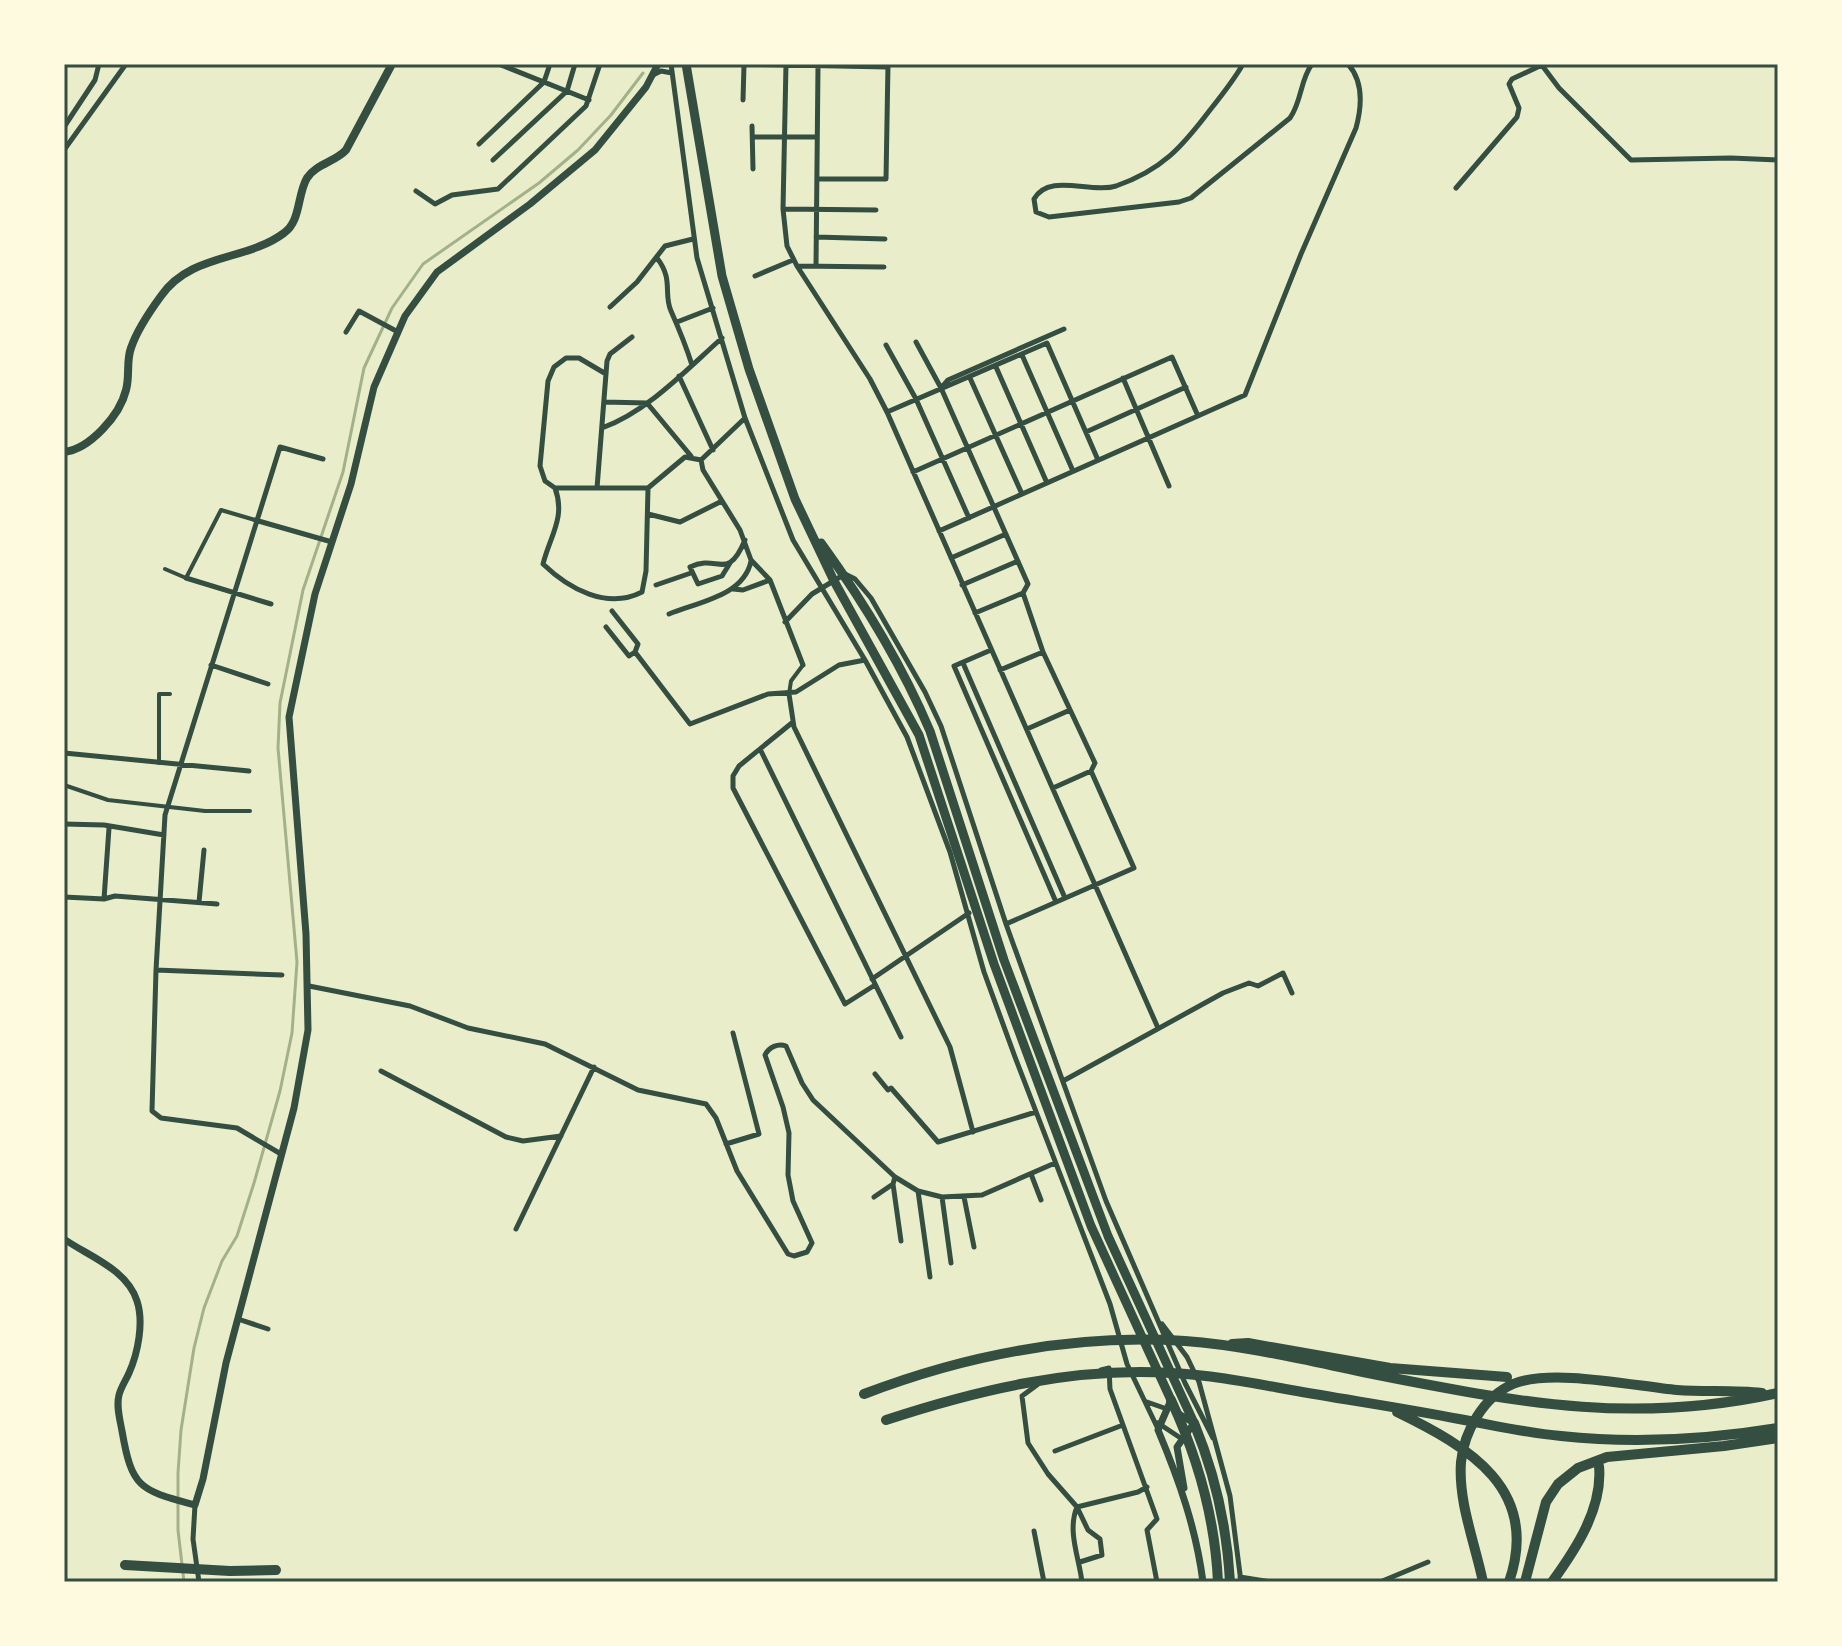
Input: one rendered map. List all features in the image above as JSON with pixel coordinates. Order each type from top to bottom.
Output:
[{"type":"highway","points":[[864,1394],[942,1367],[1038,1348],[1094,1342],[1159,1341],[1218,1346],[1389,1373],[1496,1398],[1587,1409],[1680,1408],[1731,1403],[1776,1394]]},
{"type":"highway","points":[[886,1420],[955,1398],[1003,1387],[1071,1376],[1168,1373],[1226,1378],[1539,1434],[1603,1440],[1696,1439],[1778,1428]]},
{"type":"highway","points":[[1389,1373],[1508,1381],[1561,1379],[1680,1390],[1776,1394]]},
{"type":"highway","points":[[1483,1582],[1465,1505],[1461,1474],[1463,1450],[1475,1420],[1508,1381]]},
{"type":"highway","points":[[1384,1406],[1466,1450],[1499,1484],[1516,1532],[1515,1562],[1509,1582]]},
{"type":"highway","points":[[1172,1407],[1186,1439],[1210,1514],[1218,1582]]},
{"type":"highway","points":[[1194,1423],[1208,1458],[1237,1580]]},
{"type":"highway","points":[[1525,1582],[1546,1502],[1572,1471],[1607,1457],[1778,1438]]},
{"type":"highway","points":[[1552,1582],[1587,1526],[1595,1507],[1600,1488],[1599,1466]]},
{"type":"highway","points":[[125,1565],[276,1570]]},
{"type":"main road","points":[[64,452],[88,442],[118,407],[126,389],[131,347],[169,287],[194,269],[267,242],[289,229],[307,178],[346,150],[392,64]]},
{"type":"main road","points":[[686,64],[722,276],[759,398],[795,499],[834,581],[906,708],[924,747],[994,964],[1091,1226],[1172,1407]]},
{"type":"main road","points":[[807,524],[845,574],[930,731],[1004,960],[1108,1236],[1194,1423]]},
{"type":"street","points":[[64,127],[95,80],[99,64]]},
{"type":"street","points":[[64,150],[126,64]]},
{"type":"street","points":[[479,144],[544,82],[550,64]]},
{"type":"street","points":[[493,160],[567,91],[575,64]]},
{"type":"street","points":[[416,191],[435,204],[452,195],[498,189],[586,106],[600,64]]},
{"type":"street","points":[[199,1582],[192,1525],[195,1505],[226,1363],[294,1108],[308,1030],[309,986],[289,717],[315,594],[329,541],[351,484],[374,387],[394,330],[441,267],[530,204],[595,150],[637,98],[658,64]]},
{"type":"street","points":[[671,64],[693,239],[745,418],[793,540],[907,737],[950,852],[984,972],[1110,1304],[1127,1364],[1157,1424],[1186,1500]]},
{"type":"street","points":[[743,100],[744,64],[888,66],[886,179],[817,179]]},
{"type":"street","points":[[786,64],[783,209],[785,237],[795,263],[852,349],[887,412],[1158,1028]]},
{"type":"street","points":[[1243,64],[1186,141],[1158,166],[1107,188],[1044,188],[1034,199],[1036,212],[1049,217],[1191,198],[1290,118],[1312,64]]},
{"type":"street","points":[[939,531],[1245,395],[1301,254],[1356,128],[1359,85],[1348,64]]},
{"type":"street","points":[[1456,188],[1517,117],[1519,108],[1509,84],[1512,79],[1541,64],[1559,88],[1631,160],[1778,160]]},
{"type":"street","points":[[501,65],[589,100]]},
{"type":"street","points":[[816,266],[818,66]]},
{"type":"street","points":[[652,75],[661,71],[672,73]]},
{"type":"street","points":[[752,126],[753,169]]},
{"type":"street","points":[[753,137],[817,137]]},
{"type":"street","points":[[783,209],[876,210]]},
{"type":"street","points":[[816,237],[885,239]]},
{"type":"street","points":[[610,307],[637,282],[665,246],[693,239]]},
{"type":"street","points":[[657,258],[666,269],[670,309],[692,365]]},
{"type":"street","points":[[755,276],[795,263],[884,267]]},
{"type":"street","points":[[677,322],[713,308]]},
{"type":"street","points":[[346,332],[359,311],[394,330]]},
{"type":"street","points":[[941,388],[948,380],[1064,329]]},
{"type":"street","points":[[597,488],[610,354],[632,337]]},
{"type":"street","points":[[602,428],[620,422],[647,403],[722,338]]},
{"type":"street","points":[[916,342],[941,388],[1028,584],[1023,593],[975,613]]},
{"type":"street","points":[[887,412],[1047,343],[1098,460]]},
{"type":"street","points":[[886,345],[916,399],[969,518]]},
{"type":"street","points":[[1022,355],[1073,471]]},
{"type":"street","points":[[606,374],[583,359],[574,357],[563,360],[551,372],[540,466],[545,481],[555,488],[560,514],[543,564],[580,591],[598,598],[620,598],[642,592],[646,571],[648,488]]},
{"type":"street","points":[[913,472],[1172,357],[1198,416]]},
{"type":"street","points":[[996,367],[1047,483]]},
{"type":"street","points":[[679,376],[713,450]]},
{"type":"street","points":[[970,378],[1022,494]]},
{"type":"street","points":[[1123,378],[1169,486]]},
{"type":"street","points":[[1086,432],[1186,387]]},
{"type":"street","points":[[604,402],[647,403]]},
{"type":"street","points":[[647,403],[691,456],[701,460]]},
{"type":"street","points":[[701,460],[745,418]]},
{"type":"street","points":[[281,1154],[237,1128],[161,1118],[152,1111],[164,835],[179,765],[280,447],[323,459]]},
{"type":"street","points":[[555,488],[648,488],[685,457],[691,456]]},
{"type":"street","points":[[701,460],[703,470],[745,540],[751,560],[770,580],[803,665],[791,681],[789,694],[793,724],[950,1047],[973,1132]]},
{"type":"street","points":[[648,514],[680,522],[722,501]]},
{"type":"street","points":[[186,578],[221,510],[329,541]]},
{"type":"street","points":[[951,558],[1006,534]]},
{"type":"street","points":[[730,563],[690,567],[698,584],[722,576],[738,557],[745,540]]},
{"type":"street","points":[[669,614],[733,589],[747,575],[751,560]]},
{"type":"street","points":[[962,585],[1018,561]]},
{"type":"street","points":[[165,569],[271,604]]},
{"type":"street","points":[[785,622],[821,588],[845,574],[855,579],[871,598],[925,692],[941,726],[1006,924],[1113,1219],[1185,1383],[1213,1438]]},
{"type":"street","points":[[656,585],[692,576]]},
{"type":"street","points":[[733,589],[743,590],[770,580]]},
{"type":"street","points":[[1023,593],[1043,652],[1095,763],[1091,771],[1053,788]]},
{"type":"street","points":[[606,627],[629,656],[635,652],[638,644],[612,611]]},
{"type":"street","points":[[991,650],[954,666],[1056,902]]},
{"type":"street","points":[[635,652],[690,724],[768,694],[789,694],[839,665],[865,660]]},
{"type":"street","points":[[1000,670],[1043,652]]},
{"type":"street","points":[[963,663],[1065,898]]},
{"type":"street","points":[[211,665],[268,684]]},
{"type":"street","points":[[159,763],[159,694],[170,694]]},
{"type":"street","points":[[1027,729],[1070,710]]},
{"type":"street","points":[[793,724],[735,771],[733,788],[845,1004],[904,957],[969,913]]},
{"type":"street","points":[[760,749],[901,1037]]},
{"type":"street","points":[[64,753],[249,771]]},
{"type":"street","points":[[1006,924],[1134,868],[1091,771]]},
{"type":"street","points":[[64,785],[108,800],[205,811],[250,811]]},
{"type":"street","points":[[64,824],[104,825],[164,835]]},
{"type":"street","points":[[104,899],[109,828]]},
{"type":"street","points":[[199,902],[204,850]]},
{"type":"street","points":[[64,897],[104,899],[115,896],[217,904]]},
{"type":"street","points":[[156,970],[282,975]]},
{"type":"street","points":[[1063,1081],[1223,993],[1249,983],[1258,986],[1283,973],[1292,993]]},
{"type":"street","points":[[309,986],[410,1006],[468,1028],[545,1044],[638,1090],[701,1101],[711,1109],[737,1171],[788,1254],[798,1256],[807,1252],[811,1238],[796,1209],[788,1182],[790,1150],[783,1107],[765,1055],[767,1050],[781,1044],[789,1051],[802,1083],[813,1100],[894,1180],[918,1191],[942,1197],[964,1197],[994,1191],[1055,1163]]},
{"type":"street","points":[[726,1144],[759,1134],[733,1033]]},
{"type":"street","points":[[516,1229],[594,1067]]},
{"type":"street","points":[[381,1071],[506,1137],[523,1141],[561,1136]]},
{"type":"street","points":[[875,1074],[938,1142],[1036,1112]]},
{"type":"street","points":[[1031,1174],[1041,1200]]},
{"type":"street","points":[[874,1197],[894,1180]]},
{"type":"street","points":[[894,1180],[901,1241]]},
{"type":"street","points":[[918,1191],[930,1277]]},
{"type":"street","points":[[942,1197],[951,1263]]},
{"type":"street","points":[[964,1197],[974,1247]]},
{"type":"street","points":[[64,1239],[107,1265],[137,1299],[138,1341],[130,1371],[118,1397],[131,1472],[145,1487],[168,1498],[195,1505]]},
{"type":"street","points":[[1156,1314],[1193,1367],[1233,1511],[1237,1580],[1271,1582]]},
{"type":"street","points":[[238,1319],[268,1329]]},
{"type":"street","points":[[1080,1562],[1102,1555],[1100,1539],[1088,1530],[1077,1507],[1048,1474],[1028,1443],[1022,1396],[1035,1386],[1109,1368],[1110,1389],[1157,1519],[1147,1530],[1157,1582]]},
{"type":"street","points":[[1147,1402],[1172,1407],[1194,1423]]},
{"type":"street","points":[[1157,1424],[1172,1407]]},
{"type":"street","points":[[1203,1582],[1176,1450],[1205,1407]]},
{"type":"street","points":[[1157,1424],[1186,1439]]},
{"type":"street","points":[[1055,1451],[1123,1425]]},
{"type":"street","points":[[1077,1507],[1147,1487]]},
{"type":"street","points":[[1077,1507],[1073,1517],[1074,1541],[1082,1582]]},
{"type":"street","points":[[1034,1531],[1044,1582]]},
{"type":"street","points":[[1380,1582],[1428,1562]]},
{"type":"waterway","points":[[184,1582],[178,1530],[178,1473],[181,1430],[194,1348],[204,1308],[222,1261],[237,1236],[254,1183],[280,1091],[292,1033],[297,962],[278,748],[280,703],[303,590],[343,472],[364,368],[392,308],[423,264],[539,183],[578,150],[611,115],[643,73]]}]
